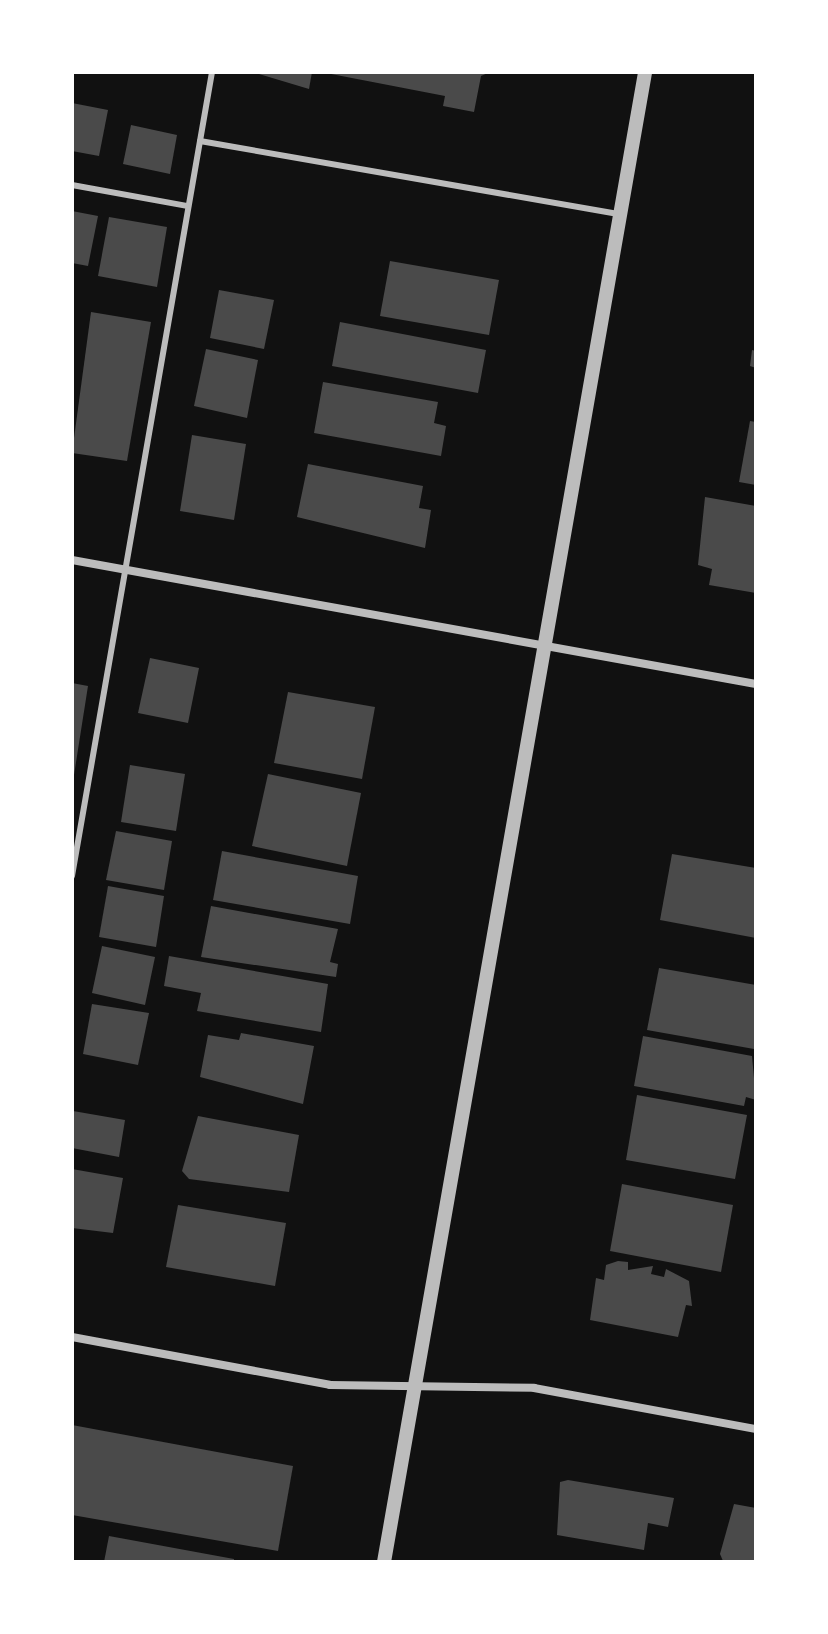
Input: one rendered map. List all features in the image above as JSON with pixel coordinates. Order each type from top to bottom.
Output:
[{"type":"street","points":[[384,1562],[645,72]]},
{"type":"street","points":[[72,560],[756,684]]},
{"type":"street","points":[[72,1337],[330,1385],[534,1388],[756,1429]]},
{"type":"lane","points":[[72,876],[212,72]]},
{"type":"lane","points":[[200,141],[620,214]]},
{"type":"lane","points":[[72,185],[188,206]]},
{"type":"building","points":[[252,72],[312,72],[309,89]]},
{"type":"building","points":[[490,72],[481,76],[474,112],[443,106],[445,96],[326,73]]},
{"type":"building","points":[[72,103],[108,110],[99,156],[72,151]]},
{"type":"building","points":[[131,125],[177,135],[170,174],[123,164]]},
{"type":"building","points":[[72,211],[98,216],[88,266],[72,263]]},
{"type":"building","points":[[109,217],[167,227],[157,287],[98,276]]},
{"type":"building","points":[[390,261],[499,280],[489,335],[380,316]]},
{"type":"building","points":[[219,290],[274,300],[264,349],[210,338]]},
{"type":"building","points":[[91,312],[151,322],[127,461],[72,453]]},
{"type":"building","points":[[340,322],[486,350],[478,393],[332,366]]},
{"type":"building","points":[[206,349],[258,360],[247,418],[194,406]]},
{"type":"building","points":[[752,350],[756,351],[756,368],[750,366]]},
{"type":"building","points":[[323,382],[438,402],[434,423],[446,426],[441,456],[314,433]]},
{"type":"building","points":[[750,421],[756,422],[756,485],[739,482]]},
{"type":"building","points":[[192,435],[246,444],[234,520],[180,511]]},
{"type":"building","points":[[308,464],[423,486],[419,508],[431,510],[425,548],[297,517]]},
{"type":"building","points":[[705,497],[756,506],[756,593],[709,585],[712,569],[698,565]]},
{"type":"building","points":[[150,658],[199,668],[188,723],[138,713]]},
{"type":"building","points":[[72,683],[88,686],[74,775],[72,775]]},
{"type":"building","points":[[288,692],[375,707],[362,779],[274,763]]},
{"type":"building","points":[[130,765],[185,774],[176,831],[121,822]]},
{"type":"building","points":[[268,774],[361,793],[347,866],[252,846]]},
{"type":"building","points":[[116,831],[172,841],[164,890],[106,880]]},
{"type":"building","points":[[222,851],[358,876],[350,924],[213,900]]},
{"type":"building","points":[[672,854],[756,868],[756,938],[660,920]]},
{"type":"building","points":[[108,886],[164,896],[156,947],[99,937]]},
{"type":"building","points":[[211,906],[338,929],[330,962],[338,964],[336,977],[201,957]]},
{"type":"building","points":[[102,946],[155,957],[145,1005],[92,993]]},
{"type":"building","points":[[169,956],[328,984],[321,1032],[197,1011],[201,993],[164,986]]},
{"type":"building","points":[[659,968],[756,985],[754,1049],[647,1030]]},
{"type":"building","points":[[92,1004],[149,1013],[138,1065],[83,1054]]},
{"type":"building","points":[[241,1033],[314,1046],[303,1104],[200,1077],[208,1035],[239,1040]]},
{"type":"building","points":[[643,1036],[752,1056],[756,1100],[746,1097],[744,1106],[634,1086]]},
{"type":"building","points":[[637,1095],[747,1115],[735,1179],[626,1160]]},
{"type":"building","points":[[73,1111],[125,1120],[119,1157],[72,1148]]},
{"type":"building","points":[[198,1116],[299,1135],[289,1192],[189,1179],[182,1171]]},
{"type":"building","points":[[72,1169],[123,1178],[113,1233],[72,1228]]},
{"type":"building","points":[[622,1184],[733,1205],[721,1272],[610,1251]]},
{"type":"building","points":[[178,1205],[286,1223],[275,1286],[166,1267]]},
{"type":"building","points":[[628,1262],[628,1270],[653,1266],[651,1274],[664,1277],[666,1269],[689,1281],[692,1306],[686,1305],[678,1337],[590,1320],[596,1278],[604,1280],[606,1265]]},
{"type":"building","points":[[72,1425],[293,1466],[278,1551],[72,1515]]},
{"type":"building","points":[[568,1480],[674,1498],[668,1527],[648,1523],[644,1550],[557,1535],[560,1482]]},
{"type":"building","points":[[734,1504],[756,1508],[756,1562],[723,1561],[720,1554]]},
{"type":"building","points":[[109,1536],[234,1559],[234,1562],[104,1562]]}]
